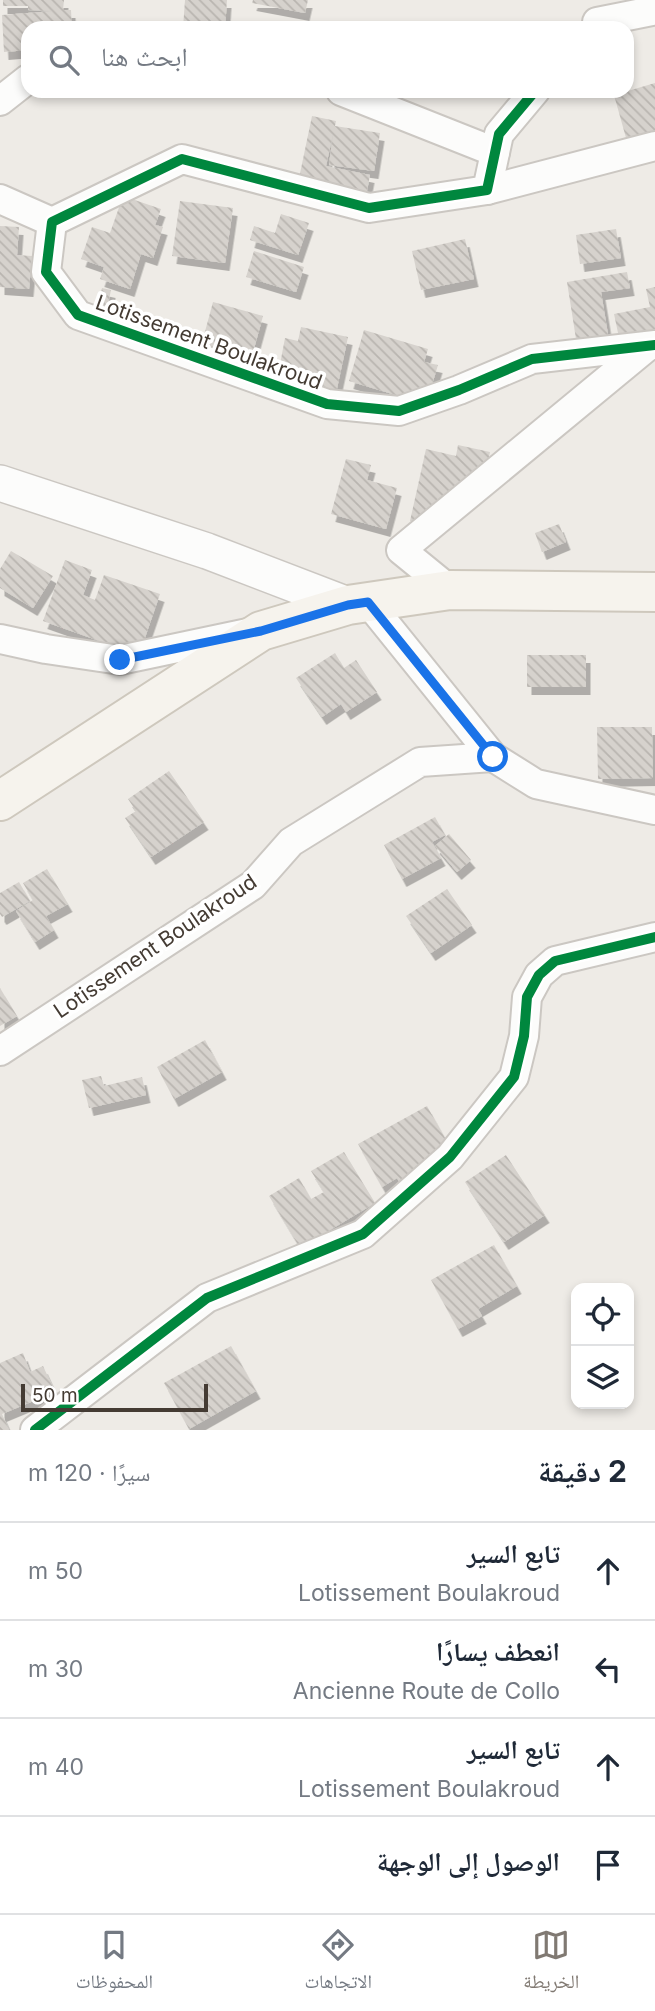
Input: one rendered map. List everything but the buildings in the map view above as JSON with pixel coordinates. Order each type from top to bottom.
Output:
[{"type":"main road","points":[[0,801],[261,631],[358,603],[450,590],[655,592]]},
{"type":"street","points":[[598,21],[619,0]]},
{"type":"street","points":[[611,21],[655,8]]},
{"type":"street","points":[[0,101],[21,84]]},
{"type":"street","points":[[359,98],[495,152]]},
{"type":"street","points":[[487,190],[499,134],[529,98]]},
{"type":"street","points":[[0,199],[52,222],[182,159],[369,208],[487,190],[655,146]]},
{"type":"street","name":"Lotissement Boulakroud","points":[[52,222],[46,272],[78,315],[327,404],[399,411],[459,390],[531,359],[651,346]]},
{"type":"street","name":"Lotissement Boulakroud","points":[[450,590],[401,550],[651,346]]},
{"type":"street","points":[[0,483],[358,603],[493,757],[536,784],[655,810]]},
{"type":"street","points":[[0,639],[120,660],[261,631]]},
{"type":"street","name":"Lotissement Boulakroud","points":[[0,1051],[253,884],[291,842],[420,762],[493,757]]},
{"type":"street","points":[[35,1430],[207,1298],[363,1234],[450,1157],[514,1077],[524,1036],[527,997],[539,975],[555,961],[655,937]]},
{"type":"cycle path","points":[[529,98],[499,134],[487,190],[369,208],[182,159],[52,222],[46,272],[78,315],[327,404],[399,411],[459,390],[532,359],[655,345]]},
{"type":"cycle path","points":[[35,1430],[207,1298],[363,1234],[450,1157],[514,1077],[524,1036],[527,997],[539,975],[555,961],[655,937]]},
{"type":"route","points":[[120,660],[261,631],[348,605],[368,602],[493,757]]}]
